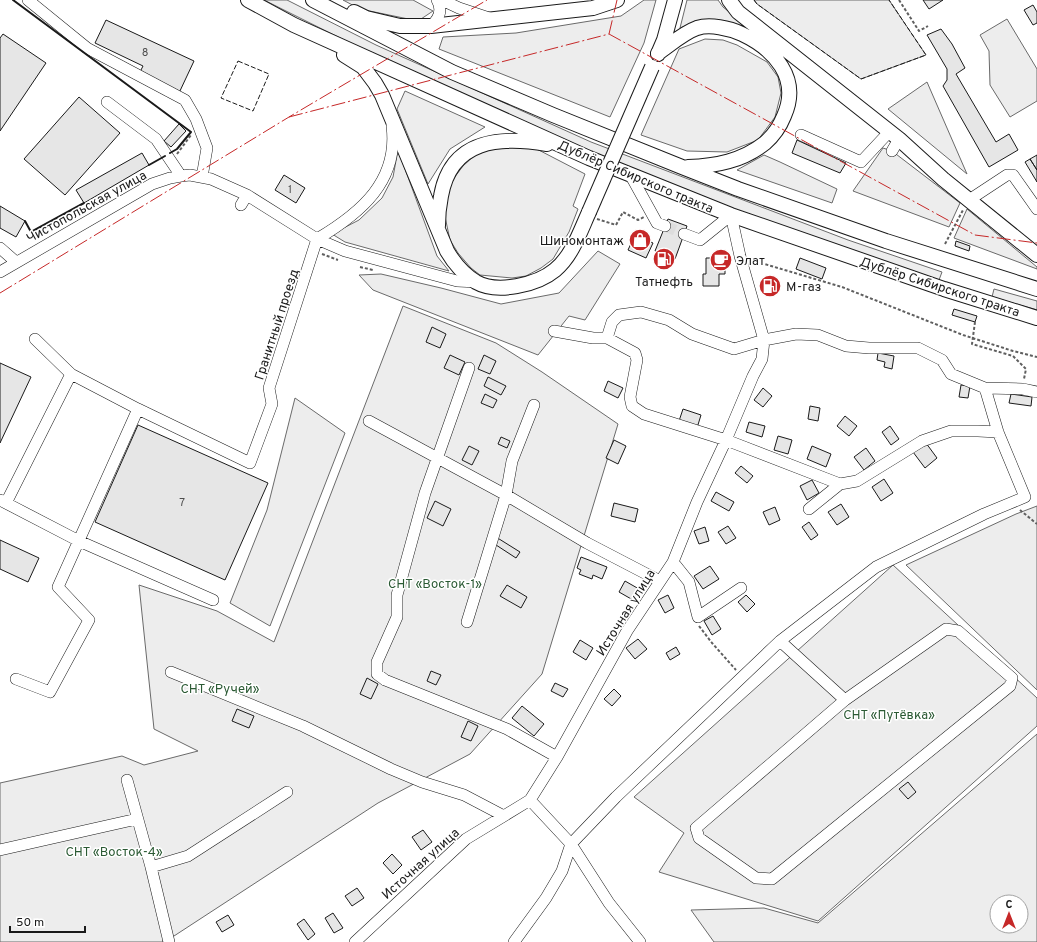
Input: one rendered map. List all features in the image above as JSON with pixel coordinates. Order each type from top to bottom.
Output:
[{"type":"main road","name":"Дублёр Сибирского тракта","points":[[248,0],[294,25],[631,176],[731,215],[951,291],[1037,318]]},
{"type":"main road","name":"Дублёр Сибирского тракта","points":[[313,0],[452,72],[682,167],[738,189],[886,241],[1037,289]]},
{"type":"main road","points":[[324,0],[366,18],[400,26],[431,26],[593,8],[617,0]]},
{"type":"main road","points":[[294,25],[362,67],[376,82],[440,234],[453,261],[466,275],[478,282],[486,285],[507,287],[519,286],[544,278],[555,270],[564,260],[593,216],[664,40],[675,0]]},
{"type":"main road","points":[[729,0],[738,12],[894,135],[943,179],[1037,255]]},
{"type":"main road","points":[[658,53],[684,35],[698,28],[722,28],[736,31],[761,45],[772,54],[780,63],[789,86],[787,110],[775,132],[765,142],[748,153],[729,162],[708,166],[682,167]]},
{"type":"main road","points":[[440,234],[438,224],[439,207],[444,181],[450,168],[456,161],[472,149],[494,142],[528,141],[547,144],[589,158]]},
{"type":"street","points":[[28,0],[87,48],[185,100],[198,125],[207,148],[202,177]]},
{"type":"street","points":[[431,26],[437,20],[440,12],[440,4],[437,0]]},
{"type":"street","points":[[442,0],[459,8],[492,19]]},
{"type":"street","points":[[107,102],[156,140],[181,176]]},
{"type":"street","points":[[317,238],[340,224],[364,204],[383,181],[390,167],[392,157],[393,133],[391,115]]},
{"type":"street","points":[[801,135],[861,162],[894,135]]},
{"type":"street","points":[[892,152],[894,135]]},
{"type":"street","points":[[969,200],[1007,175],[1013,175],[1037,209]]},
{"type":"street","name":"Чистопольская улица","points":[[0,272],[152,184],[181,176],[202,177],[221,183],[247,195],[317,238],[345,251],[457,281],[478,282]]},
{"type":"street","points":[[631,176],[657,223],[665,226]]},
{"type":"street","points":[[241,206],[247,195]]},
{"type":"street","points":[[684,234],[700,240],[731,215]]},
{"type":"street","name":"Источная улица","points":[[354,942],[466,839],[530,800],[557,757],[628,631],[673,562],[697,502],[762,359],[763,335],[740,256],[731,215]]},
{"type":"street","name":"Гранитный проезд","points":[[138,409],[250,463],[272,404],[269,388],[317,238]]},
{"type":"street","points":[[0,248],[16,262]]},
{"type":"street","points":[[607,338],[612,322],[619,315],[641,312],[669,320],[692,334],[734,349],[763,335],[796,334],[818,335],[846,346],[869,348],[918,348],[942,360],[951,374],[985,388],[1017,389],[1037,392]]},
{"type":"street","points":[[554,331],[593,338],[607,338],[635,353],[637,360],[630,397],[632,406],[644,414],[726,440],[840,484]]},
{"type":"street","points":[[16,678],[50,692],[89,620],[58,587],[138,409],[70,374],[35,339]]},
{"type":"street","points":[[469,368],[426,493],[397,595],[397,617],[378,662],[377,674],[385,680],[507,729],[557,757]]},
{"type":"street","points":[[70,374],[3,502],[79,541],[213,600]]},
{"type":"street","points":[[514,942],[546,898],[562,871],[571,844],[616,797],[780,642],[876,567],[984,514],[1025,497],[998,432],[985,388]]},
{"type":"street","points":[[467,622],[506,495],[512,461],[534,405]]},
{"type":"street","points":[[369,421],[506,495],[587,543],[660,581]]},
{"type":"street","points":[[809,509],[840,484],[857,481],[922,441],[951,431],[998,432]]},
{"type":"street","points":[[673,562],[689,582],[698,617],[741,588]]},
{"type":"street","points":[[946,628],[958,631],[1012,678],[1010,686],[772,879],[756,878],[699,838],[696,828],[844,700],[946,628]]},
{"type":"street","points":[[780,642],[844,700]]},
{"type":"street","points":[[171,672],[303,726],[391,769],[422,782],[464,795],[504,816]]},
{"type":"street","points":[[127,780],[151,867],[169,942]]},
{"type":"street","points":[[151,867],[188,856],[287,792]]},
{"type":"street","points":[[530,800],[571,844],[609,903],[640,942]]},
{"type":"street","points":[[0,850],[137,819]]},
{"type":"path","points":[[899,0],[919,31],[928,26]]},
{"type":"path","points":[[172,162],[198,125]]},
{"type":"path","points":[[945,244],[957,219],[969,200]]},
{"type":"path","points":[[593,216],[616,225],[624,212],[638,220]]},
{"type":"path","points":[[740,256],[798,275],[842,287],[973,338],[1037,357]]},
{"type":"path","points":[[975,322],[972,344],[1013,356],[1026,369],[1024,379],[1020,380],[1017,389]]},
{"type":"path","points":[[1012,502],[1037,524]]},
{"type":"path","points":[[698,617],[699,628],[742,678]]},
{"type":"shaded area","points":[[264,0],[287,0],[376,45],[591,142],[848,240],[942,272],[939,280],[778,226],[579,149],[360,48]]},
{"type":"shaded area","points":[[343,0],[413,0],[433,11],[418,21],[360,9]]},
{"type":"shaded area","points":[[644,0],[656,0],[644,43],[610,117],[439,49],[443,37],[516,33],[621,16]]},
{"type":"shaded area","points":[[687,0],[718,0],[723,7],[759,36],[693,23],[680,28]]},
{"type":"shaded area","points":[[754,0],[889,0],[926,55],[861,79],[757,4]]},
{"type":"shaded area","points":[[1007,19],[1037,69],[1037,101],[1010,117],[990,85],[989,51],[980,35]]},
{"type":"shaded area","points":[[705,39],[723,40],[737,45],[767,62],[778,77],[781,93],[775,117],[758,140],[727,152],[687,151],[641,135],[679,49]]},
{"type":"shaded area","points":[[927,82],[967,174],[888,109]]},
{"type":"shaded area","points":[[405,91],[485,127],[450,149],[428,184],[397,109]]},
{"type":"shaded area","points":[[529,145],[585,174],[573,206],[578,209],[569,232],[553,259],[541,268],[526,276],[512,278],[480,275],[471,268],[458,253],[450,240],[444,212],[447,192],[454,178],[463,166],[475,155],[492,148]]},
{"type":"shaded area","points":[[883,148],[892,151],[960,203],[949,227],[853,191]]},
{"type":"shaded area","points":[[398,150],[437,256],[449,271],[345,242],[332,234],[359,220],[382,198],[393,177]]},
{"type":"shaded area","points":[[764,155],[837,189],[832,203],[737,170]]},
{"type":"shaded area","points":[[967,209],[1037,267],[1037,269],[954,238]]},
{"type":"shaded area","points":[[598,251],[620,264],[585,320],[569,316],[538,355],[373,290],[359,275],[381,274],[501,304],[559,293]]},
{"type":"shaded area","points":[[994,289],[1037,301],[1037,310],[992,297]]},
{"type":"shaded area","points":[[403,306],[496,343],[542,372],[618,424],[542,674],[470,754],[378,803],[174,936],[163,940],[163,942],[0,942],[0,783],[122,756],[144,765],[198,751],[154,729],[139,585],[217,611],[274,642]]},
{"type":"shaded area","points":[[295,398],[345,433],[270,626],[230,603],[267,510]]},
{"type":"shaded area","points":[[1037,506],[1037,690],[906,565],[1016,514]]},
{"type":"shaded area","name":"СНТ «Путёвка»","points":[[893,565],[1037,698],[1037,726],[818,921],[659,872],[684,833],[634,797]]},
{"type":"shaded area","points":[[1037,734],[1037,942],[714,942],[691,910],[764,908],[818,923]]},
{"type":"building","points":[[923,0],[943,0],[929,9]]},
{"type":"building","points":[[1033,5],[1037,12],[1037,23],[1033,25],[1024,10]]},
{"type":"building","points":[[106,20],[194,61],[179,93],[139,74],[143,66],[95,43]]},
{"type":"building","points":[[941,29],[952,44],[965,68],[956,74],[996,142],[1009,134],[1018,150],[989,167],[943,86],[947,80],[947,69],[927,35]]},
{"type":"building","points":[[3,34],[46,63],[0,131],[0,38]]},
{"type":"building","points":[[79,97],[120,133],[65,195],[24,159]]},
{"type":"building","points":[[179,124],[186,131],[171,147],[164,141]]},
{"type":"building","points":[[797,140],[846,163],[840,173],[792,153]]},
{"type":"building","points":[[142,153],[149,165],[84,203],[76,190]]},
{"type":"building","points":[[1037,155],[1037,170],[1030,159]]},
{"type":"building","points":[[1030,159],[1037,170],[1037,182],[1025,162]]},
{"type":"building","points":[[284,175],[305,188],[296,203],[275,190]]},
{"type":"building","points":[[0,206],[25,221],[16,237],[0,228]]},
{"type":"building","points":[[668,219],[687,226],[675,259],[655,251]]},
{"type":"building","points":[[635,235],[653,243],[646,258],[628,250]]},
{"type":"building","points":[[956,241],[970,246],[969,251],[955,246]]},
{"type":"building","points":[[660,253],[673,258],[670,265],[657,261]]},
{"type":"building","points":[[706,258],[725,258],[725,274],[719,274],[719,286],[703,286],[703,274],[706,274]]},
{"type":"building","points":[[800,258],[826,268],[822,279],[796,269]]},
{"type":"building","points":[[954,309],[977,316],[975,322],[952,315]]},
{"type":"building","points":[[432,327],[446,334],[440,348],[426,342]]},
{"type":"building","points":[[878,353],[894,356],[892,369],[884,367],[885,362],[877,360]]},
{"type":"building","points":[[450,355],[465,362],[459,375],[444,368]]},
{"type":"building","points":[[484,355],[496,361],[490,374],[478,369]]},
{"type":"building","points":[[0,363],[31,377],[0,443]]},
{"type":"building","points":[[488,377],[506,386],[501,395],[484,386]]},
{"type":"building","points":[[608,381],[623,388],[618,398],[604,391]]},
{"type":"building","points":[[961,385],[970,386],[968,398],[959,397]]},
{"type":"building","points":[[763,388],[772,396],[763,407],[754,400]]},
{"type":"building","points":[[485,394],[497,400],[493,408],[481,403]]},
{"type":"building","points":[[1011,394],[1032,397],[1031,406],[1009,403]]},
{"type":"building","points":[[810,406],[820,408],[818,421],[808,419]]},
{"type":"building","points":[[683,409],[701,415],[697,428],[679,421]]},
{"type":"building","points":[[845,416],[857,426],[849,436],[837,426]]},
{"type":"building","points":[[749,422],[765,426],[762,437],[746,432]]},
{"type":"building","points":[[138,425],[268,483],[225,580],[95,522]]},
{"type":"building","points":[[890,426],[899,439],[891,445],[882,432]]},
{"type":"building","points":[[778,436],[792,440],[788,454],[774,450]]},
{"type":"building","points":[[501,437],[510,441],[507,448],[498,444]]},
{"type":"building","points":[[614,440],[626,446],[618,464],[606,458]]},
{"type":"building","points":[[926,443],[937,458],[925,468],[913,452]]},
{"type":"building","points":[[469,446],[479,451],[472,465],[462,460]]},
{"type":"building","points":[[812,446],[831,454],[826,467],[807,459]]},
{"type":"building","points":[[866,448],[875,461],[864,470],[854,457]]},
{"type":"building","points":[[741,466],[753,476],[747,483],[735,473]]},
{"type":"building","points":[[884,479],[893,493],[881,501],[872,487]]},
{"type":"building","points":[[812,480],[819,493],[807,500],[800,486]]},
{"type":"building","points":[[716,492],[734,502],[729,511],[711,501]]},
{"type":"building","points":[[435,501],[451,509],[443,526],[427,518]]},
{"type":"building","points":[[614,503],[638,509],[635,522],[611,516]]},
{"type":"building","points":[[841,504],[849,517],[837,525],[828,512]]},
{"type":"building","points":[[775,507],[780,520],[769,525],[763,512]]},
{"type":"building","points":[[809,522],[818,535],[811,540],[802,527]]},
{"type":"building","points":[[728,526],[736,538],[726,544],[718,532]]},
{"type":"building","points":[[705,527],[709,541],[699,544],[694,531]]},
{"type":"building","points":[[496,537],[520,552],[516,558],[493,543]]},
{"type":"building","points":[[0,540],[39,558],[28,582],[0,569]]},
{"type":"building","points":[[581,557],[607,567],[602,579],[593,575],[592,579],[579,574],[581,570],[577,568]]},
{"type":"building","points":[[710,566],[719,579],[703,589],[694,576]]},
{"type":"building","points":[[625,581],[639,589],[633,600],[619,592]]},
{"type":"building","points":[[507,585],[527,597],[521,608],[500,596]]},
{"type":"building","points":[[668,595],[674,608],[665,613],[658,600]]},
{"type":"building","points":[[746,595],[755,604],[747,612],[738,602]]},
{"type":"building","points":[[713,616],[721,629],[712,635],[704,621]]},
{"type":"building","points":[[638,639],[647,649],[635,659],[626,648]]},
{"type":"building","points":[[580,640],[593,648],[586,660],[573,652]]},
{"type":"building","points":[[676,647],[680,654],[670,660],[666,653]]},
{"type":"building","points":[[431,671],[441,675],[436,685],[427,681]]},
{"type":"building","points":[[367,678],[378,684],[371,699],[360,694]]},
{"type":"building","points":[[555,683],[568,689],[563,697],[551,691]]},
{"type":"building","points":[[614,689],[621,696],[612,706],[604,699]]},
{"type":"building","points":[[522,706],[544,724],[534,736],[512,718]]},
{"type":"building","points":[[237,709],[254,716],[249,728],[232,721]]},
{"type":"building","points":[[468,721],[478,726],[471,741],[461,737]]},
{"type":"building","points":[[908,782],[916,792],[908,799],[899,789]]},
{"type":"building","points":[[423,830],[432,842],[421,850],[412,837]]},
{"type":"building","points":[[392,854],[402,865],[393,874],[383,863]]},
{"type":"building","points":[[357,888],[364,898],[352,906],[345,896]]},
{"type":"building","points":[[333,913],[343,928],[334,933],[325,918]]},
{"type":"building","points":[[228,915],[234,925],[222,932],[216,922]]},
{"type":"building","points":[[304,919],[315,934],[308,940],[297,924]]},
{"type":"tunnel","points":[[665,226],[684,234]]},
{"type":"fence","points":[[754,0],[757,4],[861,79],[926,55],[889,0]]},
{"type":"fence","points":[[238,61],[269,74],[253,111],[221,98],[238,61]]},
{"type":"wall","points":[[13,0],[191,132],[177,149],[170,153]]},
{"type":"wall","points":[[149,165],[165,156]]},
{"type":"wall","points":[[25,221],[31,232],[84,203]]},
{"type":"power","points":[[0,293],[289,117],[487,0]]},
{"type":"power","points":[[609,34],[617,0]]},
{"type":"power","points":[[289,117],[609,34],[975,235],[1037,243]]},
{"type":"place","name":"Шиномонтаж","points":[[640,240]]},
{"type":"place","name":"Татнефть","points":[[664,259]]},
{"type":"place","name":"Элат","points":[[721,260]]},
{"type":"place","name":"М-газ","points":[[770,286]]},
{"type":"park label","name":"СНТ «Восток-1»","points":[[435,583]]},
{"type":"park label","name":"СНТ «Ручей»","points":[[220,688]]},
{"type":"park label","name":"СНТ «Восток-4»","points":[[114,851]]}]
